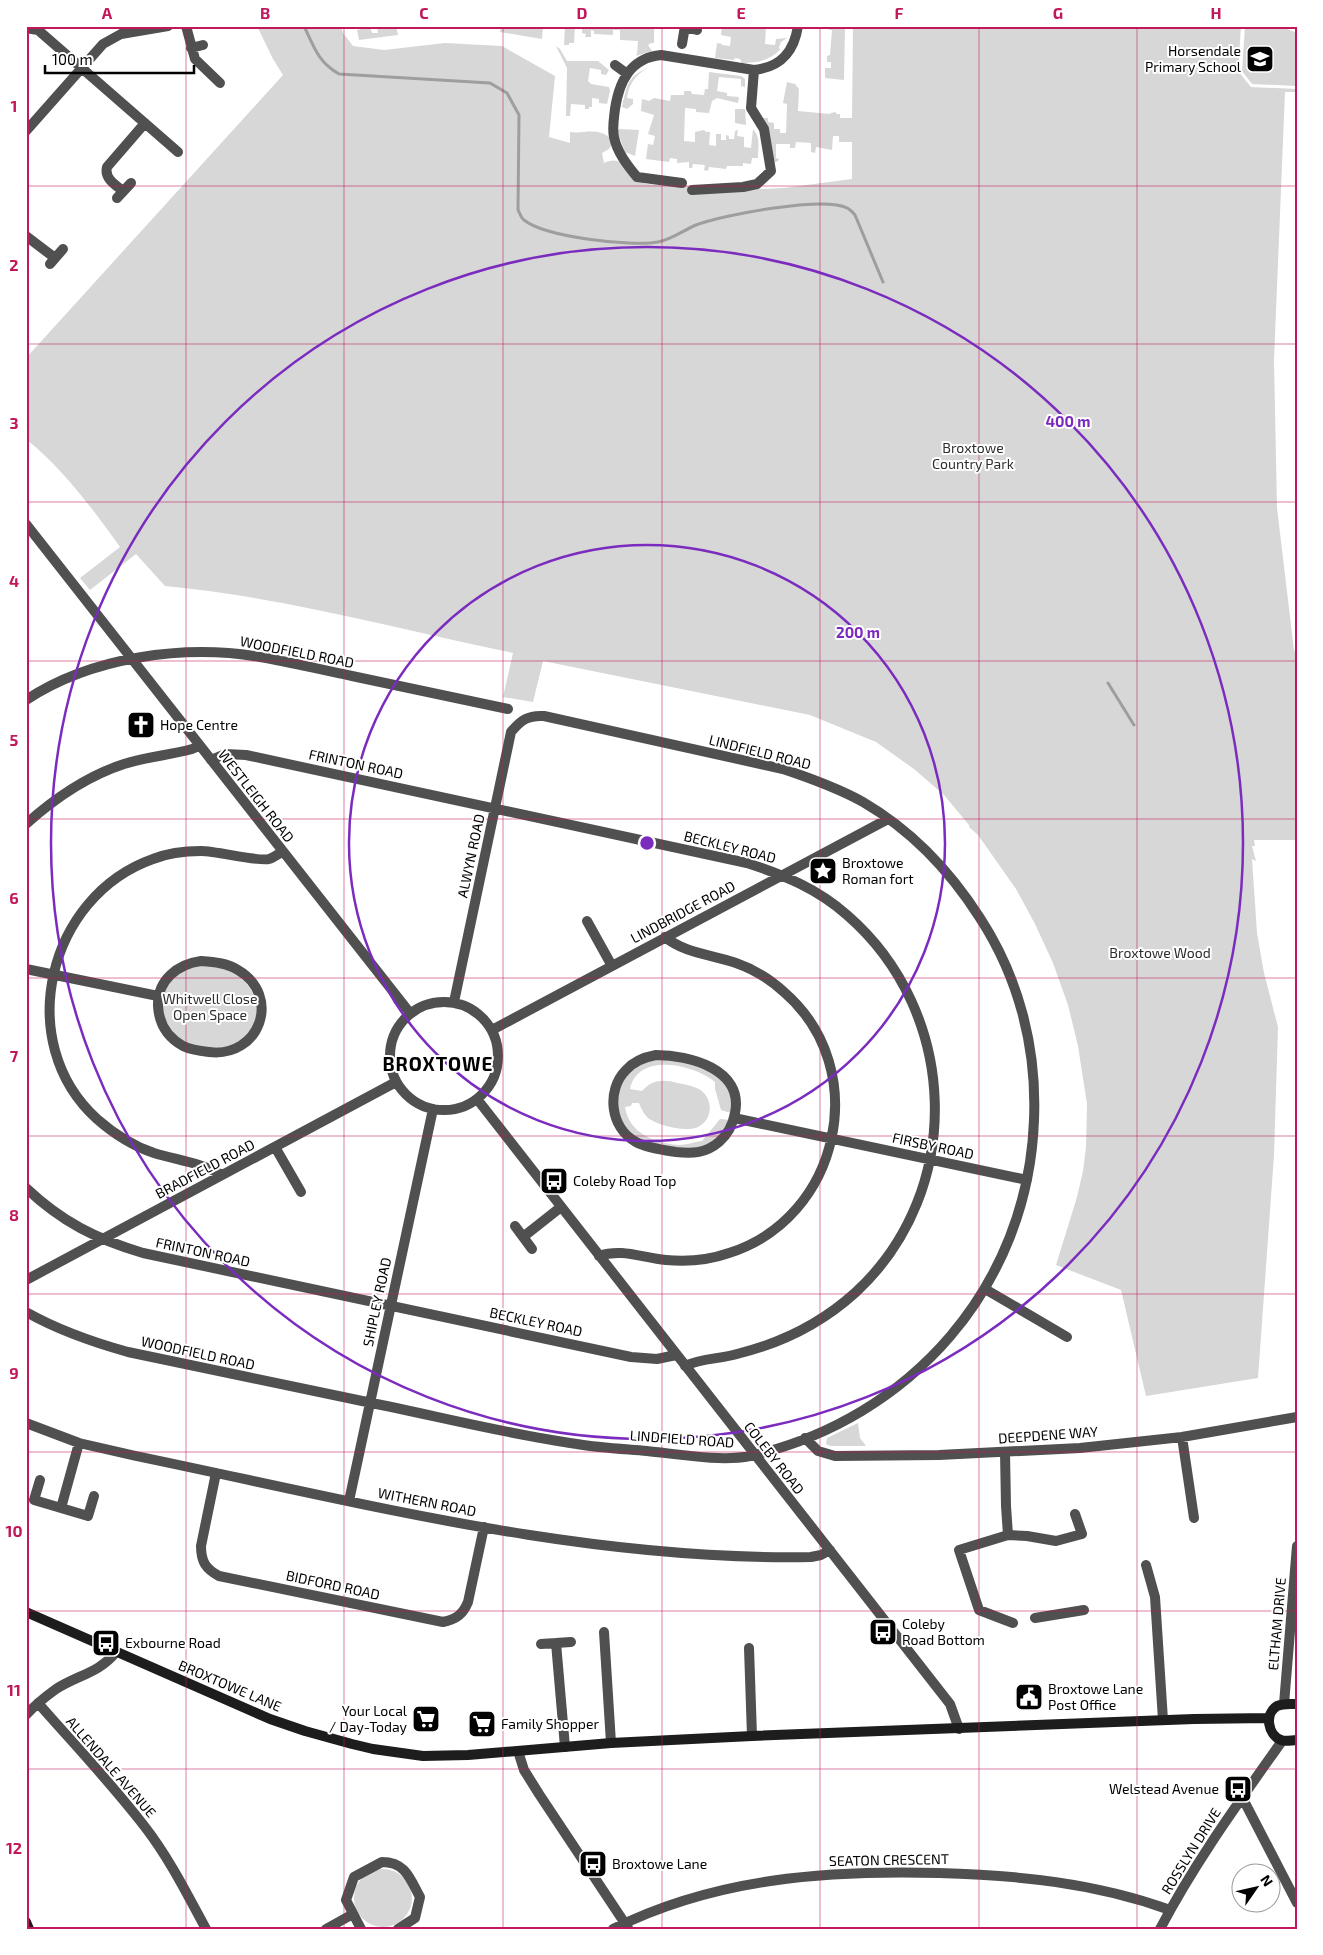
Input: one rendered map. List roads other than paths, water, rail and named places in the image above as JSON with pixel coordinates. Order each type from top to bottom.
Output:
[{"type":"main road","name":"BROXTOWE LANE","points":[[26,1612],[270,1719],[336,1740],[374,1749],[423,1756],[468,1755],[611,1743],[752,1736],[1163,1720],[1269,1718]]},
{"type":"main road","points":[[1297,1704],[1277,1706],[1272,1710],[1269,1718],[1269,1726],[1272,1732],[1282,1741],[1297,1740]]},
{"type":"main road","points":[[26,1922],[29,1929]]},
{"type":"street","points":[[26,131],[103,44],[122,34],[168,26]]},
{"type":"street","points":[[186,26],[191,48],[198,64],[220,83]]},
{"type":"street","points":[[682,184],[637,178],[613,151],[613,122],[620,84],[626,74],[638,62],[651,56],[661,55],[754,70],[770,66],[788,53],[795,42],[798,26]]},
{"type":"street","points":[[682,44],[685,27],[697,30]]},
{"type":"street","points":[[26,28],[38,30],[178,152]]},
{"type":"street","points":[[191,48],[202,45]]},
{"type":"street","points":[[615,65],[626,74]]},
{"type":"street","points":[[692,190],[743,187],[757,184],[771,171],[764,129],[751,108],[754,70]]},
{"type":"street","points":[[131,183],[120,194],[108,177],[107,167],[145,123]]},
{"type":"street","points":[[26,236],[52,261],[63,249]]},
{"type":"street","name":"WESTLEIGH ROAD","points":[[26,524],[410,1013]]},
{"type":"street","name":"WOODFIELD ROAD","points":[[28,696],[83,673],[130,658],[197,652],[258,656],[508,709]]},
{"type":"street","name":"LINDFIELD ROAD","points":[[370,1402],[482,1427],[576,1444],[718,1457],[741,1458],[805,1438],[834,1426],[860,1412],[910,1377],[956,1330],[985,1289],[1014,1229],[1028,1180],[1033,1147],[1035,1098],[1032,1054],[1022,1008],[1011,977],[994,940],[971,904],[950,876],[911,837],[862,802],[834,788],[783,769],[544,716],[528,716],[523,719]]},
{"type":"street","name":"ALWYN ROAD","points":[[454,1002],[511,732],[523,719]]},
{"type":"street","points":[[26,824],[69,790],[110,769],[126,763],[199,746]]},
{"type":"street","name":"FRINTON ROAD","points":[[211,760],[225,754],[246,755],[495,808]]},
{"type":"street","name":"BECKLEY ROAD","points":[[495,808],[747,863],[781,874],[806,886],[848,915],[880,950],[905,986],[919,1019],[933,1073],[935,1122],[930,1159],[918,1200],[905,1227],[884,1260],[856,1292],[814,1323],[783,1340],[753,1350],[698,1361],[686,1366]]},
{"type":"street","name":"LINDBRIDGE ROAD","points":[[492,1030],[781,874],[888,819]]},
{"type":"street","points":[[222,1175],[211,1168],[153,1153],[136,1146],[109,1129],[85,1106],[63,1071],[52,1037],[50,1009],[53,974],[59,951],[80,913],[99,893],[130,870],[152,859],[175,853],[201,851],[266,859],[282,852]]},
{"type":"street","points":[[586,921],[612,966]]},
{"type":"street","points":[[599,1256],[616,1251],[666,1260],[702,1260],[731,1253],[754,1243],[779,1226],[804,1201],[821,1172],[833,1139],[836,1111],[831,1072],[819,1036],[801,1009],[774,984],[754,972],[736,963],[688,950],[665,937]]},
{"type":"street","points":[[191,962],[215,962],[238,970],[254,985],[262,1008],[261,1018],[253,1036],[246,1043],[224,1053],[199,1051],[180,1044],[165,1032],[159,1011],[158,996],[168,977],[177,968],[191,962]]},
{"type":"street","points":[[26,969],[158,996]]},
{"type":"street","points":[[437,1001],[454,1002],[478,1013],[492,1030],[497,1048],[497,1067],[491,1082],[476,1099],[462,1107],[448,1110],[432,1109],[410,1099],[396,1082],[391,1070],[389,1053],[394,1033],[400,1022],[410,1013],[423,1005],[437,1001]]},
{"type":"street","points":[[656,1055],[682,1057],[714,1068],[728,1080],[737,1106],[734,1118],[721,1140],[706,1151],[684,1153],[646,1146],[635,1142],[620,1125],[613,1109],[615,1089],[625,1070],[645,1057],[656,1055]]},
{"type":"street","name":"BRADFIELD ROAD","points":[[26,1280],[396,1082]]},
{"type":"street","name":"COLEBY ROAD","points":[[476,1099],[950,1704],[959,1729]]},
{"type":"street","name":"SHIPLEY ROAD","points":[[349,1501],[432,1109]]},
{"type":"street","name":"FIRSBY ROAD","points":[[734,1118],[1028,1180]]},
{"type":"street","points":[[275,1147],[301,1192]]},
{"type":"street","name":"FRINTON ROAD","points":[[26,1188],[65,1220],[87,1233],[143,1253],[390,1305]]},
{"type":"street","points":[[522,1237],[561,1208]]},
{"type":"street","points":[[515,1226],[532,1249]]},
{"type":"street","points":[[985,1289],[1067,1337]]},
{"type":"street","name":"BECKLEY ROAD","points":[[390,1305],[631,1357],[657,1359],[676,1355]]},
{"type":"street","name":"WOODFIELD ROAD","points":[[26,1312],[70,1333],[128,1352],[370,1402]]},
{"type":"street","name":"DEEPDENE WAY","points":[[805,1438],[818,1451],[835,1456],[1005,1452],[1080,1448],[1182,1437],[1297,1417]]},
{"type":"street","name":"WITHERN ROAD","points":[[26,1423],[79,1443],[216,1473],[484,1527],[591,1545],[795,1557],[818,1556],[830,1550]]},
{"type":"street","points":[[1182,1437],[1194,1518]]},
{"type":"street","points":[[61,1508],[79,1443]]},
{"type":"street","points":[[1005,1452],[1008,1534]]},
{"type":"street","name":"BIDFORD ROAD","points":[[216,1473],[201,1546],[201,1556],[204,1565],[210,1571],[219,1576],[443,1622],[458,1616],[468,1602],[484,1527]]},
{"type":"street","points":[[40,1480],[34,1500],[88,1516],[94,1496]]},
{"type":"street","points":[[1013,1623],[979,1610],[959,1550],[1008,1534],[1056,1541],[1082,1534],[1075,1514]]},
{"type":"street","name":"ELTHAM DRIVE","points":[[1284,1704],[1297,1546]]},
{"type":"street","points":[[1146,1565],[1155,1597],[1163,1720]]},
{"type":"street","points":[[1035,1618],[1084,1610]]},
{"type":"street","points":[[604,1632],[611,1743]]},
{"type":"street","points":[[541,1644],[571,1642]]},
{"type":"street","points":[[556,1643],[565,1747]]},
{"type":"street","points":[[749,1648],[752,1736]]},
{"type":"street","points":[[26,1715],[57,1688],[104,1665],[116,1652]]},
{"type":"street","name":"ALLENDALE AVENUE","points":[[38,1703],[110,1782],[146,1828],[172,1868],[206,1929]]},
{"type":"street","name":"ROSSLYN DRIVE","points":[[1160,1929],[1184,1884],[1282,1741]]},
{"type":"street","points":[[518,1751],[524,1770],[627,1926]]},
{"type":"street","points":[[1242,1797],[1297,1903]]},
{"type":"street","points":[[361,1929],[346,1900],[351,1880],[382,1862],[406,1870],[420,1897],[415,1918],[398,1929]]},
{"type":"street","name":"SEATON CRESCENT","points":[[614,1929],[627,1926],[660,1908],[736,1886],[769,1880],[818,1875],[900,1872],[982,1874],[1035,1879],[1105,1891],[1170,1910]]},
{"type":"street","points":[[326,1929],[353,1914]]},
{"type":"waterway","points":[[304,26],[321,59],[339,74],[490,83],[507,93],[519,115],[518,210],[523,219],[535,226],[569,236],[609,242],[645,243],[663,241],[696,225],[727,216],[796,205],[835,205],[848,209],[855,215],[883,282]]},
{"type":"waterway","points":[[1108,683],[1134,725]]},
{"type":"place","name":"Horsendale Primary School","points":[[1260,59]]},
{"type":"place","name":"Hope Centre","points":[[141,725]]},
{"type":"place","name":"Broxtowe Roman fort","points":[[823,871]]},
{"type":"place","name":"Coleby Road Top","points":[[554,1181]]},
{"type":"place","name":"Coleby Road Bottom","points":[[883,1632]]},
{"type":"place","name":"Exbourne Road","points":[[106,1643]]},
{"type":"place","name":"Broxtowe Lane Post Office","points":[[1029,1697]]},
{"type":"place","name":"Your Local / Day-Today","points":[[426,1719]]},
{"type":"place","name":"Family Shopper","points":[[482,1724]]},
{"type":"place","name":"Welstead Avenue","points":[[1238,1789]]},
{"type":"place","name":"Broxtowe Lane","points":[[593,1864]]},
{"type":"district","name":"BROXTOWE","points":[[438,1064]]},
{"type":"park label","name":"Broxtowe Country Park","points":[[973,456]]},
{"type":"park label","name":"Broxtowe Wood","points":[[1160,953]]},
{"type":"park label","name":"Whitwell Close Open Space","points":[[210,1008]]}]
